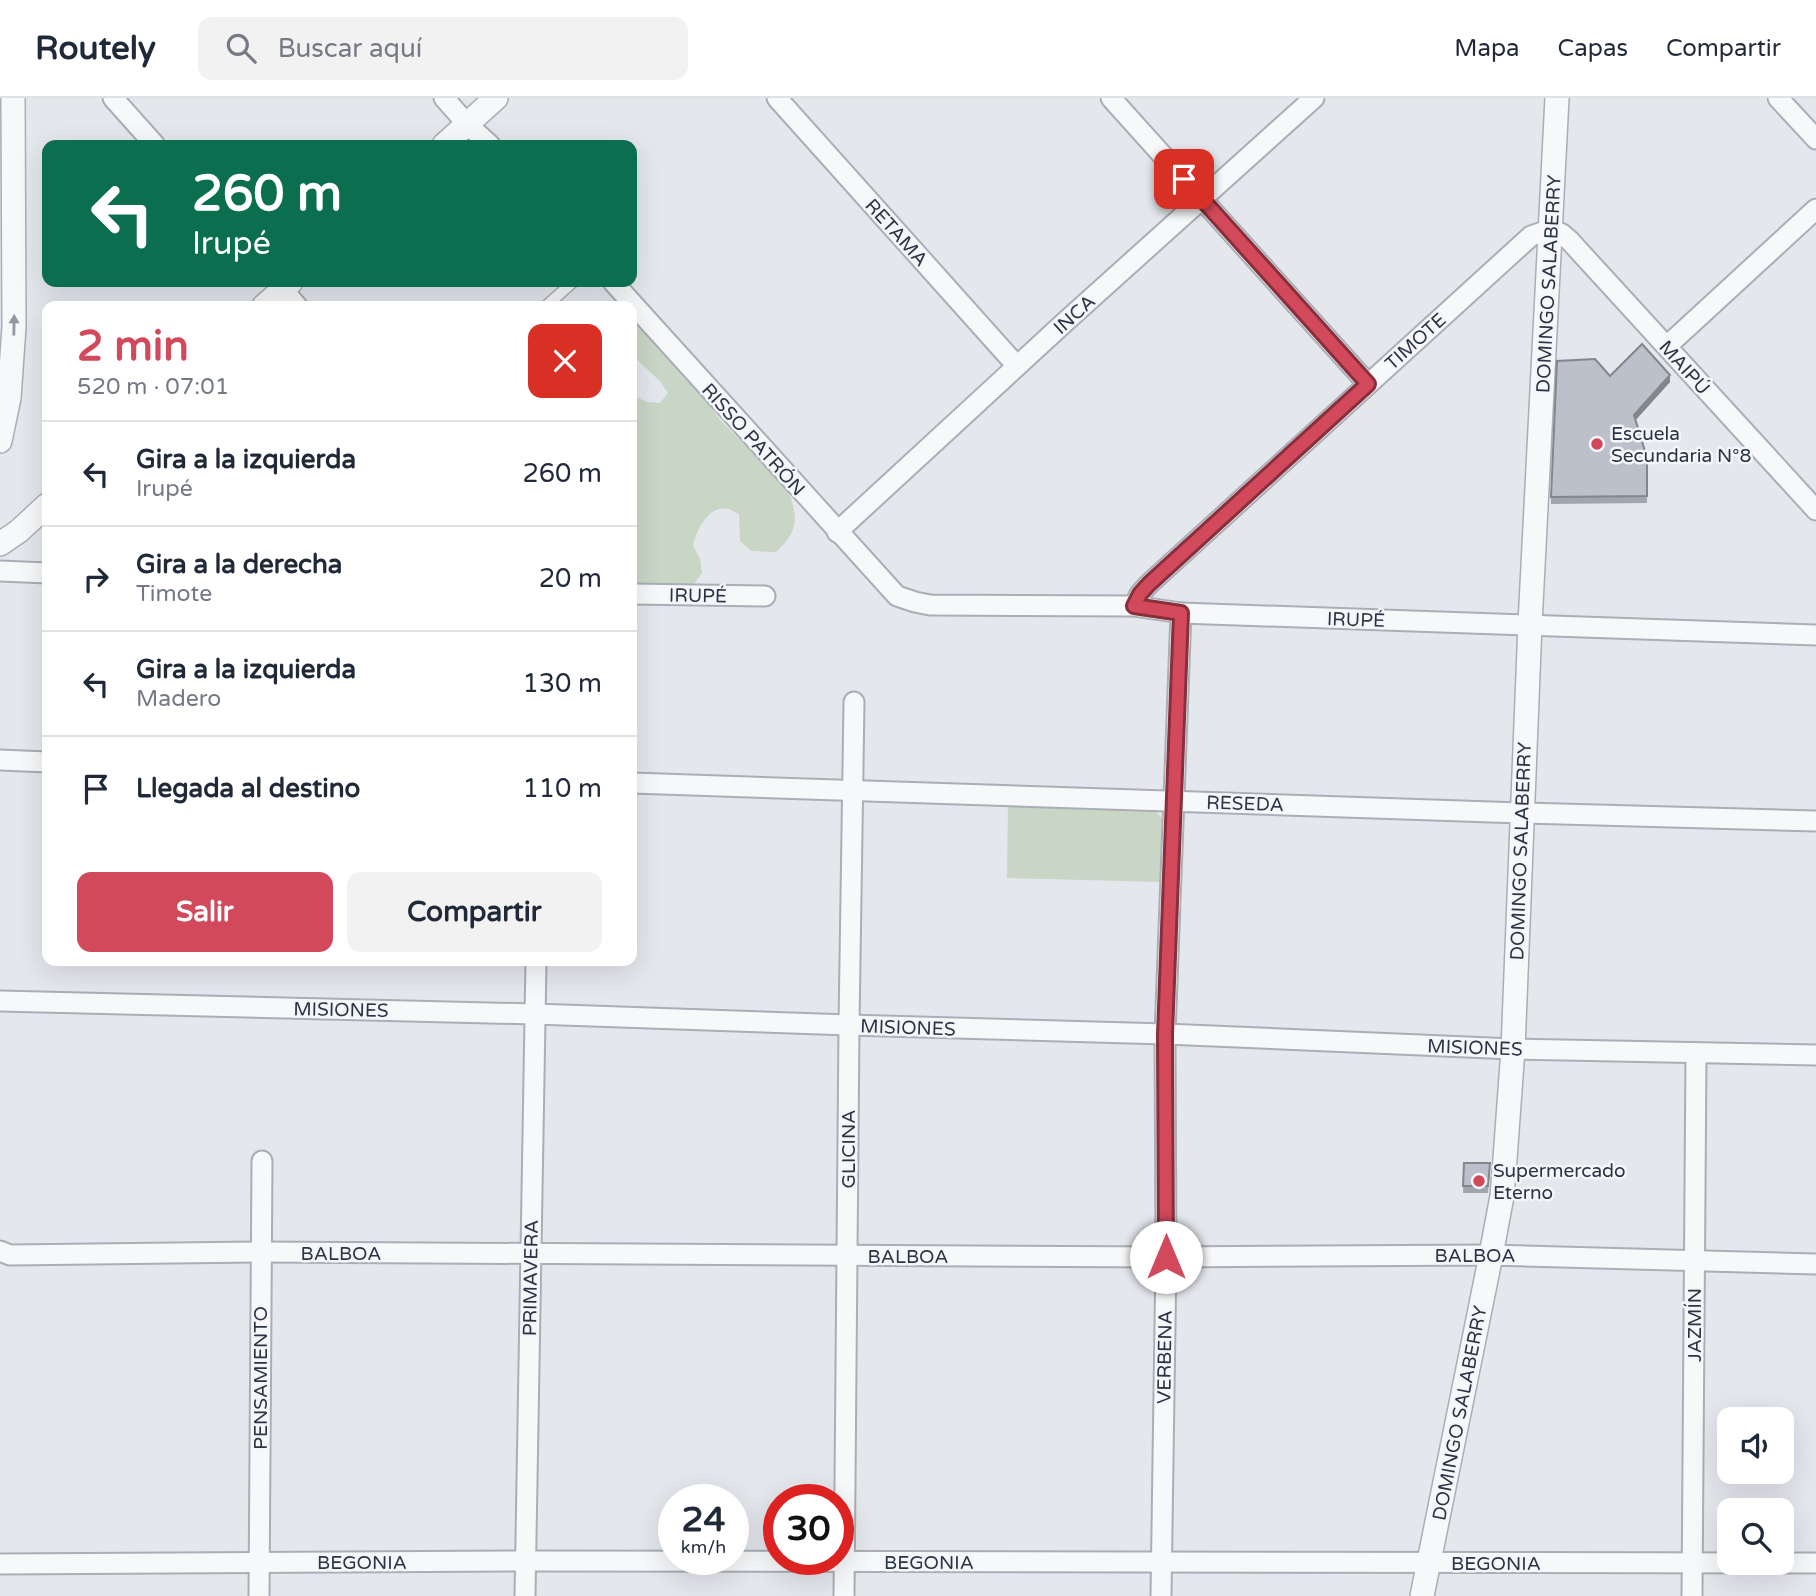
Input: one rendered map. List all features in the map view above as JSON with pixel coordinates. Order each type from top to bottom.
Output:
[{"type":"street","points":[[0,441],[9,398],[14,327],[12,98]]},
{"type":"street","points":[[113,98],[151,140]]},
{"type":"street","points":[[444,98],[485,140]]},
{"type":"street","points":[[449,140],[496,98]]},
{"type":"street","name":"RETAMA","points":[[777,98],[1017,366]]},
{"type":"street","points":[[1111,98],[1368,384]]},
{"type":"street","name":"INCA","points":[[837,532],[1314,98]]},
{"type":"street","name":"DOMINGO SALABERRY","points":[[1422,1596],[1502,1196],[1513,1049],[1521,813],[1557,98]]},
{"type":"street","points":[[1778,98],[1816,139]]},
{"type":"street","points":[[1667,346],[1816,208]]},
{"type":"street","name":"MAIPÚ","points":[[1551,229],[1570,241],[1816,510]]},
{"type":"street","name":"TIMOTE","points":[[1134,606],[1149,584],[1531,236],[1551,229]]},
{"type":"street","name":"RISSO PATRÓN","points":[[617,287],[630,301]]},
{"type":"street","points":[[271,301],[287,290]]},
{"type":"street","name":"RISSO PATRÓN","points":[[637,309],[897,596]]},
{"type":"street","points":[[0,544],[42,510]]},
{"type":"street","points":[[0,571],[42,573]]},
{"type":"street","name":"IRUPÉ","points":[[637,593],[765,596]]},
{"type":"street","name":"IRUPÉ","points":[[897,596],[930,605],[1134,606],[1181,613],[1816,635]]},
{"type":"street","name":"VERBENA","points":[[1160,1596],[1166,1257],[1165,1034],[1181,613]]},
{"type":"street","name":"GLICINA","points":[[846,1484],[854,702]]},
{"type":"street","points":[[0,760],[42,762]]},
{"type":"street","name":"RESEDA","points":[[637,783],[1816,821]]},
{"type":"street","name":"PRIMAVERA","points":[[526,1596],[536,966]]},
{"type":"street","name":"MISIONES","points":[[0,1001],[534,1014],[1165,1034],[1513,1049],[1816,1055]]},
{"type":"street","name":"JAZMÍN","points":[[1692,1596],[1696,1054]]},
{"type":"street","name":"PENSAMIENTO","points":[[259,1596],[262,1161]]},
{"type":"street","name":"BALBOA","points":[[0,1251],[10,1255],[260,1252],[1166,1257],[1491,1255],[1816,1264]]},
{"type":"street","name":"BEGONIA","points":[[0,1564],[763,1562]]},
{"type":"street","name":"BEGONIA","points":[[854,1562],[1816,1563]]},
{"type":"street","name":"GLICINA","points":[[844,1596],[845,1575]]},
{"type":"lane","points":[[552,301],[567,287]]},
{"type":"green space","points":[[637,321],[693,383],[716,415],[781,482],[789,494],[795,520],[792,531],[776,552],[751,551],[740,541],[739,514],[729,509],[715,511],[700,526],[693,546],[700,558],[702,573],[695,583],[683,589],[637,584],[637,397],[647,402],[660,403],[668,393],[660,381],[637,360]]},
{"type":"green space","points":[[1008,802],[1155,810],[1163,820],[1160,882],[1007,878]]},
{"type":"building","name":"Escuela Secundaria N°8","points":[[1642,344],[1670,375],[1634,415],[1647,458],[1647,496],[1551,497],[1557,361],[1595,359],[1610,376]]},
{"type":"building","points":[[1464,1163],[1490,1163],[1488,1186],[1463,1186]]},
{"type":"place","name":"Escuela Secundaria N°8","points":[[1597,444]]},
{"type":"place","name":"Supermercado Eterno","points":[[1479,1181]]},
{"type":"route","points":[[1166,1257],[1165,1034],[1181,613],[1134,606],[1149,584],[1368,384],[1184,179]]}]
